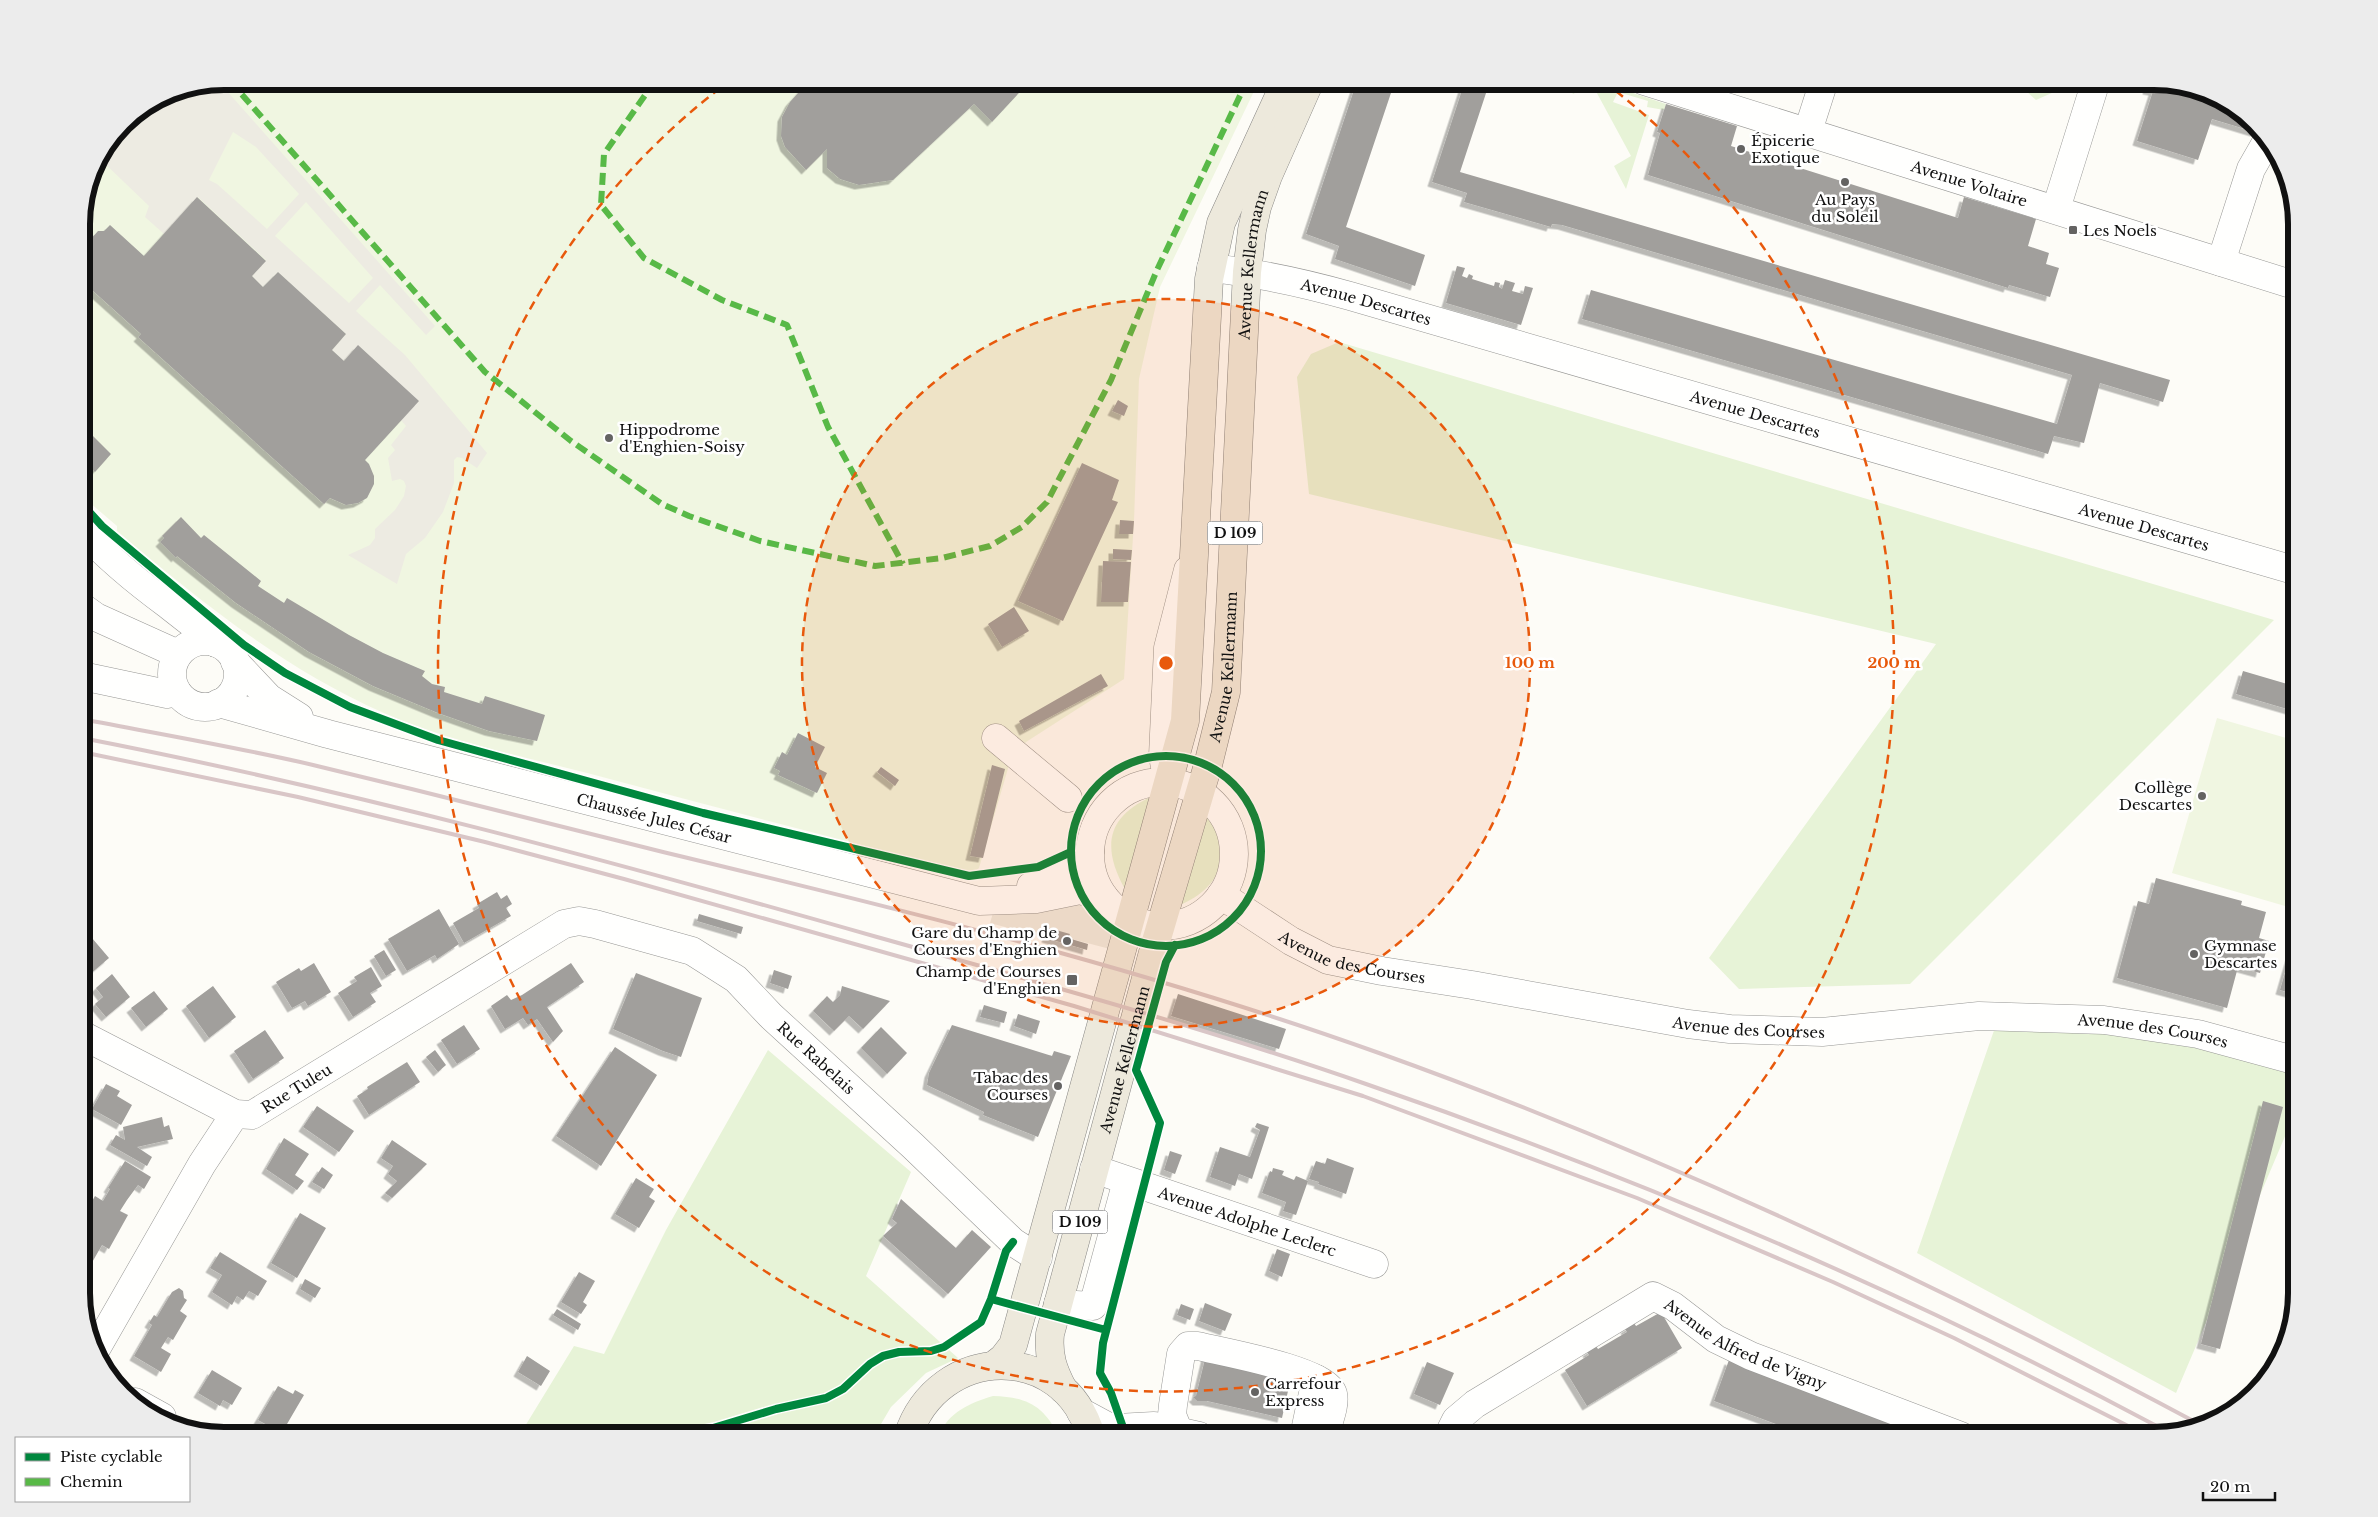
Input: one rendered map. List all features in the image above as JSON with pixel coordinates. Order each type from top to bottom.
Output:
[{"type":"main road","name":"Avenue Kellermann","points":[[994,1365],[1003,1358],[1013,1345],[1186,721],[1205,332],[1211,268],[1224,215],[1282,90]]},
{"type":"main road","name":"Avenue Kellermann","points":[[1063,1389],[1052,1368],[1049,1351],[1050,1334],[1226,692],[1247,272],[1252,230],[1262,191],[1306,90]]},
{"type":"main road","points":[[912,1427],[921,1407],[946,1382],[969,1370],[994,1365],[1031,1370],[1063,1389],[1086,1424]]},
{"type":"street","name":"Avenue Voltaire","points":[[1674,90],[2288,283]]},
{"type":"street","points":[[1808,131],[1821,90]]},
{"type":"street","points":[[2056,209],[2093,90]]},
{"type":"street","points":[[2221,262],[2251,169],[2263,146]]},
{"type":"street","name":"Avenue Descartes","points":[[1211,268],[1247,272],[1299,282],[1350,296],[2288,568]]},
{"type":"street","points":[[90,538],[120,566],[166,604],[196,625],[216,643],[224,647],[235,662],[237,681],[227,698],[219,703],[209,707],[198,706],[188,703],[177,692],[172,679],[178,655],[166,604]]},
{"type":"street","points":[[90,613],[178,655]]},
{"type":"street","points":[[135,687],[157,675],[178,655],[198,642],[216,643]]},
{"type":"street","name":"Chaussée Jules César","points":[[235,662],[269,698],[328,734]]},
{"type":"street","points":[[90,678],[167,694],[177,692]]},
{"type":"street","name":"Chaussée Jules César","points":[[219,703],[328,734],[979,901],[1036,899],[1080,890],[1104,897]]},
{"type":"street","points":[[996,738],[1068,798]]},
{"type":"street","points":[[1168,783],[1200,791],[1214,805],[1228,824],[1234,847],[1233,871],[1222,895],[1200,916],[1181,924],[1161,926],[1130,920],[1104,897],[1092,871],[1090,851],[1094,831],[1099,819],[1117,798],[1140,786],[1168,783]]},
{"type":"street","name":"Chaussée Jules César","points":[[979,901],[1042,884],[1074,870],[1090,851]]},
{"type":"street","name":"Avenue des Courses","points":[[1222,895],[1291,941],[1328,960],[1382,971],[1472,984],[1688,1024],[1730,1029],[1822,1032],[1979,1016],[2095,1019],[2151,1025],[2198,1034],[2288,1059]]},
{"type":"street","name":"Rue Rabelais","points":[[564,924],[579,921],[596,924],[692,951],[736,979],[771,1016],[913,1146],[1013,1242],[1038,1258]]},
{"type":"street","name":"Rue Tuleu","points":[[235,1114],[252,1115],[564,924]]},
{"type":"street","points":[[90,1039],[235,1114],[202,1164],[100,1343]]},
{"type":"street","name":"Avenue Adolphe Leclerc","points":[[1094,1169],[1374,1264]]},
{"type":"street","points":[[1058,1304],[1093,1306],[1126,1180]]},
{"type":"street","name":"Avenue Alfred de Vigny","points":[[1452,1427],[1456,1420],[1475,1404],[1653,1296],[1673,1306],[1716,1338],[1751,1356],[1937,1427]]},
{"type":"street","points":[[1183,1427],[1172,1415],[1181,1354],[1188,1346],[1198,1346],[1285,1367],[1316,1379],[1330,1388],[1333,1395],[1327,1427]]},
{"type":"street","points":[[1306,1427],[1316,1379]]},
{"type":"street","points":[[1086,1424],[1112,1427]]},
{"type":"street","points":[[1136,1427],[1158,1427]]},
{"type":"green space","name":"Hippodrome d'Enghien-Soisy","points":[[215,90],[1255,90],[1160,287],[1139,379],[1134,521],[1124,679],[1026,742],[1009,765],[979,868],[973,873],[486,748],[434,732],[384,713],[312,676],[244,632],[117,531],[117,526],[90,503],[91,206],[100,173],[118,142],[129,129],[149,113],[173,100]]},
{"type":"green space","points":[[1571,90],[1581,90],[1573,94]]},
{"type":"green space","points":[[1595,90],[1624,90],[1666,104],[1664,110],[1647,107],[1648,101],[1618,92],[1613,102],[1649,115],[1626,189],[1614,166],[1631,156]]},
{"type":"green space","points":[[2026,90],[2058,90],[2036,100]]},
{"type":"green space","points":[[1339,342],[2274,620],[1910,984],[1739,989],[1709,958],[1936,644],[1309,494],[1297,377],[1311,354]]},
{"type":"green space","points":[[2217,718],[2288,738],[2288,896],[2285,906],[2172,873]]},
{"type":"green space","points":[[1151,797],[1125,889],[1113,860],[1112,835],[1117,824],[1125,814],[1136,805]]},
{"type":"green space","points":[[1206,811],[1215,825],[1220,839],[1222,852],[1220,865],[1215,877],[1207,888],[1180,905]]},
{"type":"green space","points":[[1999,1016],[2288,1060],[2288,1129],[2176,1393],[1917,1253]]},
{"type":"green space","points":[[768,1050],[911,1172],[866,1276],[958,1358],[926,1373],[891,1407],[879,1427],[524,1427],[574,1346],[604,1354],[666,1230]]},
{"type":"green space","points":[[993,1396],[1025,1401],[1040,1410],[1054,1427],[944,1427],[954,1415],[976,1402]]},
{"type":"shaded area","points":[[226,90],[435,326],[426,335],[380,285],[356,311],[405,355],[487,453],[477,468],[462,458],[457,457],[454,460],[454,483],[443,512],[425,538],[406,554],[397,584],[348,555],[370,545],[375,538],[375,529],[395,510],[404,496],[406,486],[404,481],[400,479],[392,481],[388,458],[395,450],[391,445],[406,426],[401,420],[418,401],[359,346],[344,361],[332,350],[346,334],[278,272],[263,287],[252,276],[266,260],[198,197],[164,234],[145,217],[149,206],[105,164],[113,149],[129,129],[149,113],[165,104],[189,95]],"holes":[[[233,132],[256,147],[299,194],[267,229],[217,184],[209,180]],[[306,202],[373,278],[349,303],[275,236]]]},
{"type":"shaded area","points":[[1072,899],[1100,908],[1107,916],[1111,929],[1110,949],[1068,938],[1069,934],[1049,929],[1046,938],[990,923],[993,913]]},
{"type":"building","points":[[801,90],[1022,90],[992,122],[974,104],[893,180],[859,185],[840,179],[827,168],[827,149],[806,170],[785,147],[781,136],[782,117],[790,102]]},
{"type":"building","points":[[1354,90],[1392,90],[1346,227],[1425,255],[1415,286],[1335,259],[1339,246],[1306,234]]},
{"type":"building","points":[[1462,90],[1487,90],[1460,172],[2170,380],[2163,402],[2100,383],[2084,443],[2054,436],[2048,454],[1582,319],[1591,290],[2057,424],[2072,375],[1562,225],[1552,224],[1551,227],[1464,202],[1467,193],[1432,182]]},
{"type":"building","points":[[2147,90],[2172,91],[2205,100],[2229,113],[2249,130],[2212,119],[2198,160],[2137,141],[2153,91]]},
{"type":"building","points":[[1666,104],[1737,126],[1731,146],[1958,218],[1964,197],[2036,219],[2028,246],[2049,253],[2046,264],[2059,268],[2050,297],[2009,285],[2008,288],[1648,175],[1660,133],[1657,132]]},
{"type":"building","points":[[197,197],[266,261],[252,276],[263,287],[278,272],[346,334],[332,350],[344,361],[358,345],[419,401],[365,460],[369,464],[374,476],[374,484],[367,498],[358,503],[346,505],[330,498],[324,504],[138,337],[141,334],[90,288],[90,240],[98,231],[104,231],[110,225],[144,256]]},
{"type":"building","points":[[1457,266],[1465,268],[1462,276],[1467,278],[1469,274],[1473,276],[1472,279],[1494,286],[1495,282],[1500,283],[1499,287],[1502,289],[1505,280],[1515,283],[1512,291],[1523,294],[1525,286],[1533,288],[1521,325],[1446,303]]},
{"type":"building","points":[[1118,400],[1128,406],[1124,416],[1112,411]]},
{"type":"building","points":[[90,433],[111,454],[95,472],[93,470],[90,474]]},
{"type":"building","points":[[1082,463],[1119,480],[1112,500],[1118,502],[1063,621],[1018,601]]},
{"type":"building","points":[[181,517],[201,538],[204,535],[261,581],[258,586],[284,603],[287,598],[383,653],[425,671],[422,676],[432,684],[445,687],[444,692],[482,704],[485,696],[545,715],[537,741],[489,731],[438,713],[373,686],[309,652],[236,603],[177,556],[176,558],[160,542],[164,538],[162,536]]},
{"type":"building","points":[[1120,520],[1134,521],[1133,534],[1119,534]]},
{"type":"building","points":[[1113,549],[1132,550],[1131,560],[1113,559]]},
{"type":"building","points":[[1103,561],[1131,562],[1128,602],[1101,602]]},
{"type":"building","points":[[1014,607],[1029,631],[1002,647],[988,624]]},
{"type":"building","points":[[2243,671],[2288,684],[2288,709],[2236,694]]},
{"type":"building","points":[[1101,674],[1108,686],[1024,731],[1019,721]]},
{"type":"building","points":[[798,733],[825,747],[815,767],[827,773],[817,793],[778,775],[780,771],[774,768],[782,752],[787,755]]},
{"type":"building","points":[[992,765],[1005,769],[983,858],[970,856]]},
{"type":"building","points":[[881,767],[899,780],[895,786],[877,772]]},
{"type":"building","name":"Gymnase Descartes","points":[[2156,878],[2242,901],[2241,905],[2266,912],[2259,938],[2269,941],[2260,973],[2238,967],[2227,1008],[2117,978],[2138,901],[2149,904]]},
{"type":"building","points":[[497,892],[501,899],[507,895],[512,904],[506,908],[511,916],[464,943],[453,923],[479,908],[477,904]]},
{"type":"building","points":[[439,909],[459,944],[437,959],[435,955],[407,971],[388,939]]},
{"type":"building","points":[[699,914],[743,927],[741,934],[697,921]]},
{"type":"building","name":"Gare du Champ de Courses d'Enghien","points":[[1049,928],[1070,934],[1068,938],[1088,944],[1087,950],[1046,938]]},
{"type":"building","points":[[92,938],[109,958],[90,974],[90,940]]},
{"type":"building","points":[[384,950],[396,970],[386,976],[374,956]]},
{"type":"building","points":[[2288,962],[2288,992],[2280,990]]},
{"type":"building","points":[[314,963],[331,992],[308,1006],[305,1001],[292,1008],[276,982],[299,968],[301,971]]},
{"type":"building","points":[[571,963],[584,982],[547,1007],[563,1031],[553,1042],[537,1019],[528,1025],[523,1018],[505,1029],[491,1006],[507,995],[511,1000],[522,995]]},
{"type":"building","points":[[371,967],[382,986],[370,993],[376,1002],[353,1017],[338,993],[357,981],[354,977]]},
{"type":"building","points":[[774,970],[792,976],[788,989],[770,983]]},
{"type":"building","points":[[636,973],[702,998],[681,1057],[613,1029]]},
{"type":"building","points":[[112,974],[130,997],[106,1017],[95,1004],[103,997],[96,988]]},
{"type":"building","points":[[213,986],[236,1017],[209,1038],[186,1006]]},
{"type":"building","points":[[842,986],[890,1001],[863,1029],[849,1016],[834,1031],[813,1011],[827,996],[833,1002],[840,995]]},
{"type":"building","points":[[154,991],[168,1009],[146,1027],[131,1008]]},
{"type":"building","points":[[1178,994],[1286,1029],[1279,1049],[1171,1016]]},
{"type":"building","points":[[984,1005],[1007,1012],[1004,1023],[980,1017]]},
{"type":"building","points":[[1018,1014],[1040,1021],[1036,1034],[1014,1026]]},
{"type":"building","points":[[464,1025],[480,1049],[457,1064],[441,1040]]},
{"type":"building","points":[[952,1025],[1052,1056],[1054,1051],[1071,1056],[1038,1137],[983,1115],[984,1112],[927,1085],[929,1073]]},
{"type":"building","points":[[881,1027],[907,1053],[887,1074],[861,1048]]},
{"type":"building","points":[[265,1030],[284,1058],[253,1079],[234,1051]]},
{"type":"building","points":[[615,1047],[657,1075],[601,1166],[556,1136]]},
{"type":"building","points":[[435,1050],[446,1065],[438,1072],[426,1057]]},
{"type":"building","points":[[407,1062],[420,1082],[369,1115],[357,1096],[368,1089],[367,1087]]},
{"type":"building","points":[[106,1084],[120,1091],[117,1096],[132,1105],[121,1125],[92,1109]]},
{"type":"building","points":[[2263,1101],[2283,1107],[2220,1349],[2201,1344]]},
{"type":"building","points":[[317,1106],[354,1131],[339,1152],[303,1127]]},
{"type":"building","points":[[162,1117],[164,1127],[169,1125],[173,1139],[137,1147],[152,1157],[147,1166],[110,1145],[116,1135],[125,1140],[123,1127]]},
{"type":"building","points":[[1257,1123],[1269,1127],[1252,1179],[1239,1174],[1235,1186],[1210,1177],[1220,1147],[1250,1157],[1260,1130],[1255,1127]]},
{"type":"building","points":[[284,1138],[309,1154],[295,1175],[304,1181],[297,1190],[266,1169]]},
{"type":"building","points":[[392,1140],[427,1164],[392,1198],[385,1193],[397,1181],[388,1174],[393,1166],[381,1158]]},
{"type":"building","points":[[1170,1151],[1182,1155],[1175,1174],[1164,1170]]},
{"type":"building","points":[[1327,1158],[1354,1168],[1346,1194],[1309,1179],[1316,1161],[1325,1164]]},
{"type":"building","points":[[125,1161],[151,1177],[144,1189],[138,1185],[127,1200],[120,1211],[128,1215],[109,1249],[102,1245],[90,1266],[90,1205],[95,1196],[103,1201],[110,1189],[108,1188]]},
{"type":"building","points":[[322,1167],[333,1175],[324,1189],[312,1182]]},
{"type":"building","points":[[1273,1168],[1284,1171],[1282,1175],[1294,1180],[1296,1176],[1308,1181],[1296,1215],[1283,1211],[1286,1202],[1262,1193],[1270,1171],[1272,1172]]},
{"type":"building","points":[[636,1178],[654,1189],[649,1197],[655,1201],[639,1228],[615,1214]]},
{"type":"building","points":[[901,1199],[956,1248],[972,1230],[991,1247],[948,1294],[883,1236],[897,1223],[892,1219]]},
{"type":"building","points":[[300,1213],[326,1228],[297,1278],[271,1263]]},
{"type":"building","points":[[1277,1249],[1290,1254],[1282,1277],[1269,1271]]},
{"type":"building","points":[[220,1252],[267,1281],[258,1296],[249,1291],[243,1300],[237,1296],[232,1305],[212,1292],[222,1275],[210,1268]]},
{"type":"building","points":[[579,1272],[595,1281],[583,1302],[587,1305],[581,1314],[561,1302]]},
{"type":"building","points":[[305,1279],[321,1288],[315,1298],[300,1289]]},
{"type":"building","points":[[179,1288],[183,1291],[184,1298],[187,1300],[180,1311],[187,1316],[173,1340],[168,1337],[161,1348],[171,1354],[161,1372],[134,1356],[152,1325],[149,1323],[154,1315],[157,1317],[172,1292]]},
{"type":"building","points":[[1205,1303],[1232,1314],[1225,1331],[1199,1321]]},
{"type":"building","points":[[1181,1304],[1194,1309],[1190,1320],[1177,1315]]},
{"type":"building","points":[[557,1309],[581,1324],[578,1330],[553,1315]]},
{"type":"building","points":[[1661,1312],[1682,1348],[1587,1406],[1565,1370],[1589,1355],[1587,1352],[1596,1346],[1598,1349],[1627,1332],[1625,1329],[1634,1323],[1636,1326]]},
{"type":"building","points":[[1206,1355],[1292,1373],[1282,1418],[1207,1401],[1197,1401],[1193,1397],[1196,1396]]},
{"type":"building","points":[[527,1356],[550,1371],[541,1386],[518,1372]]},
{"type":"building","points":[[1729,1360],[1894,1422],[1892,1427],[1784,1427],[1714,1401]]},
{"type":"building","points":[[1427,1362],[1454,1373],[1440,1405],[1414,1394]]},
{"type":"building","points":[[212,1370],[242,1388],[232,1405],[223,1400],[220,1406],[198,1393]]},
{"type":"building","points":[[278,1386],[293,1394],[295,1390],[304,1395],[285,1427],[268,1427],[258,1420]]},
{"type":"railway","points":[[90,720],[284,758],[844,896],[1113,968],[1291,1023],[1484,1092],[1693,1178],[1898,1271],[2193,1421]]},
{"type":"railway","points":[[90,740],[282,780],[581,855],[1061,989],[1305,1063],[1572,1159],[1774,1242],[1874,1286],[1973,1333],[2158,1427]]},
{"type":"railway","points":[[90,754],[298,797],[485,842],[624,879],[1074,1006],[1363,1096],[1637,1198],[1833,1282],[1954,1338],[2130,1427]]},
{"type":"marked path","points":[[238,90],[485,372],[571,441],[662,504],[689,516],[760,541],[875,566],[942,558],[990,546],[1022,527],[1047,502],[1111,380],[1157,270],[1243,90]]},
{"type":"marked path","points":[[649,90],[604,154],[601,205],[644,258],[722,300],[787,325],[828,427],[903,564]]},
{"type":"cycle path","points":[[90,513],[102,526],[244,645],[285,673],[350,707],[438,740],[703,813],[969,876],[1038,867],[1071,852]]},
{"type":"cycle path","points":[[1166,756],[1193,760],[1219,772],[1233,784],[1245,798],[1257,824],[1261,851],[1257,878],[1245,904],[1233,918],[1219,930],[1193,942],[1166,946],[1139,942],[1113,930],[1099,918],[1087,904],[1075,878],[1071,851],[1075,824],[1087,798],[1099,784],[1113,772],[1139,760],[1166,756]]},
{"type":"cycle path","points":[[1123,1427],[1111,1393],[1100,1373],[1103,1343],[1160,1123],[1136,1070],[1166,962],[1175,945]]},
{"type":"cycle path","points":[[716,1427],[776,1409],[826,1398],[843,1389],[870,1364],[883,1356],[899,1352],[931,1351],[944,1347],[981,1322],[991,1299],[1006,1251],[1013,1242]]},
{"type":"cycle path","points":[[991,1299],[1106,1330]]},
{"type":"place","name":"Épicerie Exotique","points":[[1741,149]]},
{"type":"place","name":"Au Pays du Soleil","points":[[1845,182]]},
{"type":"place","name":"Les Noels","points":[[2073,230]]},
{"type":"place","name":"Hippodrome d'Enghien-Soisy","points":[[609,438]]},
{"type":"place","name":"Collège Descartes","points":[[2202,796]]},
{"type":"place","name":"Gare du Champ de Courses d'Enghien","points":[[1067,941]]},
{"type":"place","name":"Gymnase Descartes","points":[[2194,954]]},
{"type":"place","name":"Champ de Courses d'Enghien","points":[[1072,980]]},
{"type":"place","name":"Tabac des Courses","points":[[1058,1086]]},
{"type":"place","name":"Carrefour Express","points":[[1255,1392]]}]
